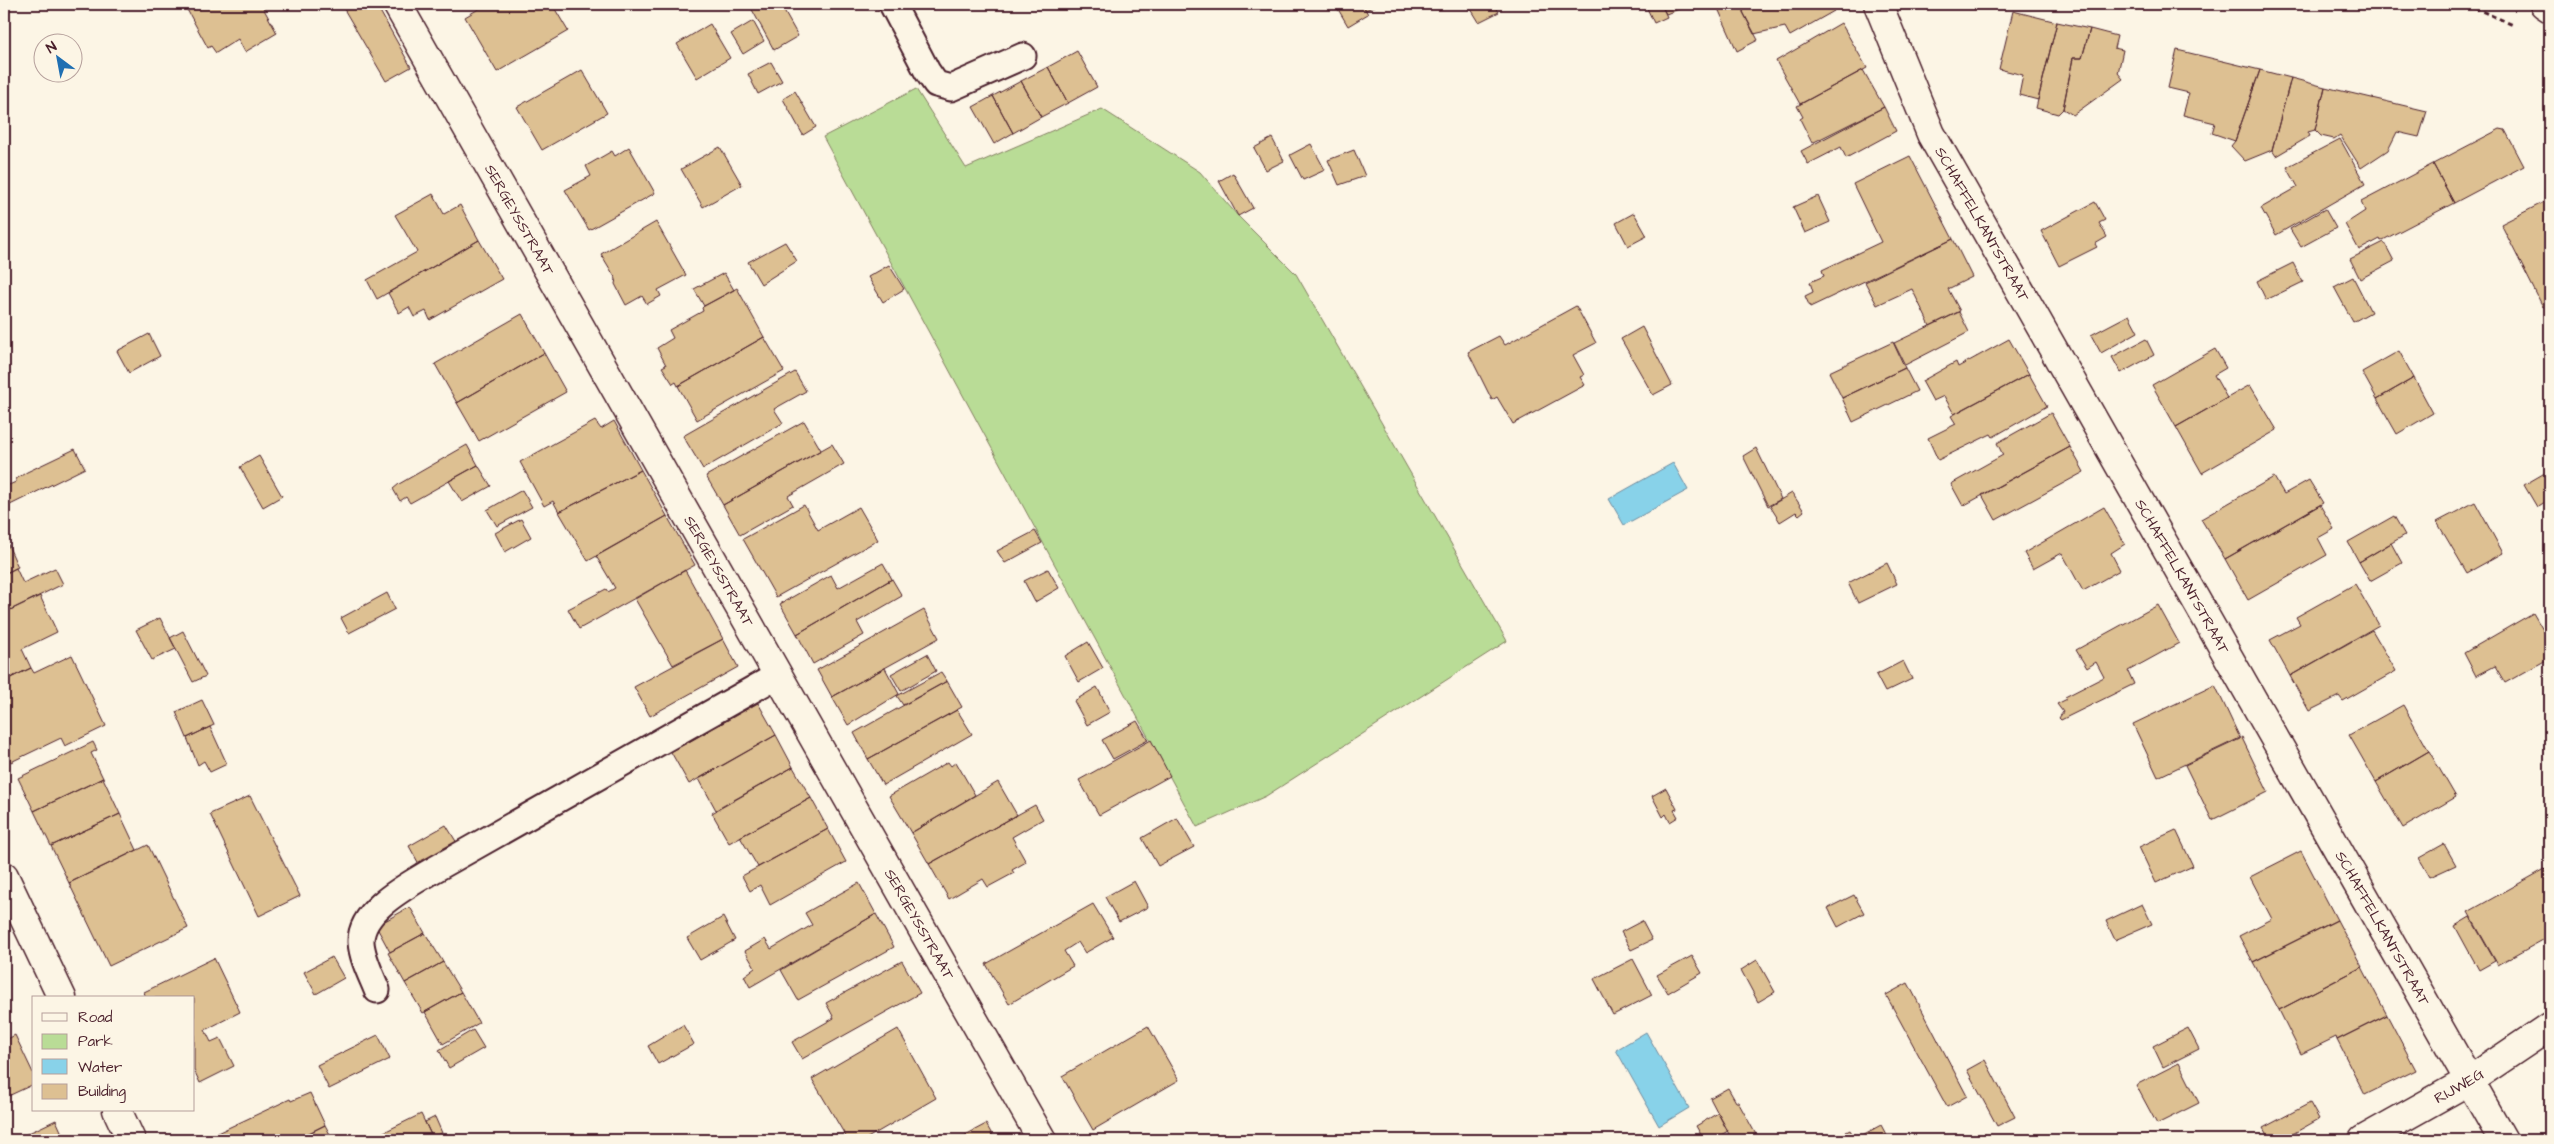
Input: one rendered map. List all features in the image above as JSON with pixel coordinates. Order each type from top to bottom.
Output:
[{"type":"street","name":"SERGEYSSTRAAT","points":[[397,4],[1042,1140]]},
{"type":"street","name":"SCHAFFELKANTSTRAAT","points":[[1878,4],[1931,134],[2503,1140]]},
{"type":"street","points":[[2544,4],[2550,8]]},
{"type":"street","points":[[4,876],[61,996]]},
{"type":"street","name":"RIJWEG","points":[[2363,1140],[2470,1080],[2550,1026]]},
{"type":"street","points":[[118,1112],[131,1140]]},
{"type":"lane","points":[[892,4],[926,71],[936,84],[951,88],[1023,56]]},
{"type":"lane","points":[[377,990],[364,957],[361,942],[362,932],[381,903],[430,872],[778,675]]},
{"type":"path","points":[[2203,4],[2220,7],[2230,4]]},
{"type":"path","points":[[2466,4],[2516,26]]},
{"type":"green space","points":[[916,89],[966,168],[1102,109],[1200,172],[1238,216],[1296,274],[1507,641],[1266,796],[1197,827],[823,137]]},
{"type":"water","points":[[1673,463],[1688,490],[1624,525],[1609,499]]},
{"type":"water","points":[[1646,1032],[1689,1108],[1659,1126],[1616,1050]]},
{"type":"building","points":[[184,4],[261,4],[277,33],[245,52],[238,39],[216,53],[211,46],[208,48]]},
{"type":"building","points":[[341,4],[376,4],[411,67],[386,81]]},
{"type":"building","points":[[487,4],[552,4],[568,31],[497,72],[465,17]]},
{"type":"building","points":[[749,4],[780,4],[798,36],[774,50]]},
{"type":"building","points":[[1335,4],[1362,4],[1368,14],[1348,26]]},
{"type":"building","points":[[1362,4],[1378,4],[1366,10]]},
{"type":"building","points":[[1468,4],[1494,4],[1499,12],[1479,22]]},
{"type":"building","points":[[1645,4],[1661,4],[1667,17],[1654,23]]},
{"type":"building","points":[[1661,4],[1692,4],[1666,14]]},
{"type":"building","points":[[1716,4],[1745,4],[1743,12],[1758,40],[1737,51]]},
{"type":"building","points":[[1745,4],[1830,4],[1834,11],[1790,36],[1785,27],[1754,34],[1743,12]]},
{"type":"building","points":[[2013,11],[2057,22],[2038,100],[2019,95],[2023,75],[1999,69]]},
{"type":"building","points":[[753,21],[764,41],[743,54],[731,34]]},
{"type":"building","points":[[2057,22],[2090,29],[2082,58],[2073,58],[2063,109],[2058,114],[2036,108]]},
{"type":"building","points":[[1841,23],[1867,68],[1800,104],[1776,61]]},
{"type":"building","points":[[710,24],[730,58],[697,78],[677,44]]},
{"type":"building","points":[[2090,29],[2117,36],[2114,48],[2123,50],[2118,73],[2123,79],[2073,115],[2063,109],[2073,58],[2082,58]]},
{"type":"building","points":[[2177,50],[2260,70],[2235,141],[2212,133],[2215,123],[2183,115],[2189,93],[2168,88]]},
{"type":"building","points":[[1077,51],[1097,87],[1068,103],[1048,67]]},
{"type":"building","points":[[771,62],[782,81],[758,94],[748,74]]},
{"type":"building","points":[[1048,67],[1068,103],[1041,117],[1021,81]]},
{"type":"building","points":[[582,70],[607,113],[542,150],[517,107]]},
{"type":"building","points":[[1863,70],[1884,107],[1812,143],[1800,119],[1803,117],[1797,106]]},
{"type":"building","points":[[2260,70],[2291,78],[2272,150],[2245,161],[2231,146],[2235,141]]},
{"type":"building","points":[[2291,78],[2325,87],[2315,130],[2308,132],[2310,136],[2276,156],[2272,150]]},
{"type":"building","points":[[1021,81],[1041,117],[1013,133],[993,96]]},
{"type":"building","points":[[2325,87],[2427,111],[2419,137],[2397,132],[2388,150],[2361,168],[2340,135],[2334,139],[2321,136],[2315,130]]},
{"type":"building","points":[[795,91],[816,127],[803,135],[783,99]]},
{"type":"building","points":[[993,96],[1013,133],[994,144],[973,107]]},
{"type":"building","points":[[1884,107],[1896,131],[1846,158],[1841,147],[1808,164],[1801,151]]},
{"type":"building","points":[[2500,129],[2505,130],[2524,166],[2454,203],[2433,164]]},
{"type":"building","points":[[1272,138],[1284,161],[1266,170],[1254,148]]},
{"type":"building","points":[[2340,139],[2365,184],[2276,235],[2261,208],[2298,187],[2287,167]]},
{"type":"building","points":[[1311,144],[1325,170],[1303,180],[1290,155]]},
{"type":"building","points":[[629,147],[655,193],[589,230],[565,190],[591,176],[586,166],[612,151],[615,156]]},
{"type":"building","points":[[720,147],[742,185],[703,207],[681,169]]},
{"type":"building","points":[[1354,150],[1365,176],[1339,185],[1328,160]]},
{"type":"building","points":[[1910,156],[1953,239],[1810,307],[1805,296],[1813,292],[1810,282],[1824,276],[1822,270],[1881,242],[1853,184]]},
{"type":"building","points":[[2433,164],[2454,203],[2381,241],[2380,239],[2359,250],[2345,224],[2365,211],[2361,202]]},
{"type":"building","points":[[1233,173],[1253,208],[1238,216],[1219,181]]},
{"type":"building","points":[[433,194],[444,214],[460,205],[479,240],[377,299],[367,280],[417,252],[395,215]]},
{"type":"building","points":[[1818,196],[1830,222],[1805,233],[1793,207]]},
{"type":"building","points":[[2550,199],[2550,304],[2543,307],[2501,224]]},
{"type":"building","points":[[2095,202],[2105,220],[2099,223],[2107,237],[2095,244],[2097,247],[2059,266],[2041,231]]},
{"type":"building","points":[[2325,209],[2336,228],[2301,247],[2290,229]]},
{"type":"building","points":[[1634,213],[1647,236],[1628,246],[1616,223]]},
{"type":"building","points":[[656,222],[686,275],[658,290],[661,296],[647,304],[642,296],[626,305],[615,284],[616,279],[601,254]]},
{"type":"building","points":[[1953,239],[1972,277],[1948,289],[1960,311],[1930,326],[1912,289],[1877,305],[1865,282]]},
{"type":"building","points":[[479,240],[502,279],[430,320],[426,311],[414,317],[409,307],[399,313],[388,293]]},
{"type":"building","points":[[785,242],[797,261],[761,284],[748,262]]},
{"type":"building","points":[[2384,242],[2394,261],[2360,279],[2350,259]]},
{"type":"building","points":[[2293,263],[2303,282],[2266,300],[2257,281]]},
{"type":"building","points":[[889,265],[904,289],[883,302],[868,277]]},
{"type":"building","points":[[724,273],[734,290],[704,306],[694,289]]},
{"type":"building","points":[[2353,277],[2371,312],[2353,322],[2334,287]]},
{"type":"building","points":[[737,288],[764,337],[678,386],[676,382],[673,384],[662,367],[666,365],[657,348],[673,338],[669,330],[703,311],[702,308],[704,306]]},
{"type":"building","points":[[1576,306],[1596,343],[1573,355],[1584,375],[1580,377],[1585,385],[1513,424],[1497,397],[1492,400],[1468,352],[1499,336],[1505,345]]},
{"type":"building","points":[[1959,312],[1969,332],[1905,365],[1894,343]]},
{"type":"building","points":[[522,314],[544,353],[457,403],[435,364]]},
{"type":"building","points":[[2129,315],[2138,332],[2101,353],[2091,335]]},
{"type":"building","points":[[1642,327],[1672,385],[1653,395],[1621,339]]},
{"type":"building","points":[[149,334],[160,356],[129,373],[117,351]]},
{"type":"building","points":[[764,337],[784,371],[697,420],[678,386]]},
{"type":"building","points":[[2009,339],[2029,374],[1954,414],[1944,396],[1933,401],[1922,381],[1956,362],[1958,367]]},
{"type":"building","points":[[2146,339],[2154,355],[2121,373],[2112,357]]},
{"type":"building","points":[[1893,342],[1905,368],[1842,398],[1829,372]]},
{"type":"building","points":[[2215,349],[2226,368],[2214,375],[2227,398],[2176,427],[2152,385]]},
{"type":"building","points":[[2399,351],[2414,378],[2377,399],[2362,372]]},
{"type":"building","points":[[544,353],[566,392],[479,441],[457,403]]},
{"type":"building","points":[[1905,368],[1917,391],[1853,422],[1842,398]]},
{"type":"building","points":[[795,372],[806,391],[774,409],[783,423],[703,469],[683,436]]},
{"type":"building","points":[[2029,374],[2047,406],[1993,437],[1991,434],[1938,460],[1928,438],[1956,424],[1951,416]]},
{"type":"building","points":[[2414,378],[2433,413],[2397,434],[2377,399]]},
{"type":"building","points":[[2250,385],[2277,430],[2202,473],[2176,427]]},
{"type":"building","points":[[2051,413],[2070,447],[1963,506],[1951,484],[2003,455],[1997,443]]},
{"type":"building","points":[[595,421],[601,429],[614,421],[641,470],[559,512],[553,501],[544,506],[520,462]]},
{"type":"building","points":[[804,421],[821,450],[723,505],[706,476]]},
{"type":"building","points":[[832,444],[844,464],[788,496],[793,505],[740,535],[723,505]]},
{"type":"building","points":[[467,445],[478,465],[410,503],[406,497],[400,501],[393,489]]},
{"type":"building","points":[[2070,447],[2084,472],[1996,520],[1982,495]]},
{"type":"building","points":[[1756,448],[1781,499],[1768,506],[1743,456]]},
{"type":"building","points":[[75,449],[85,468],[4,508],[4,487],[16,482],[16,479],[27,472]]},
{"type":"building","points":[[259,456],[282,496],[263,507],[240,467]]},
{"type":"building","points":[[478,465],[491,486],[462,502],[449,481]]},
{"type":"building","points":[[641,470],[667,516],[588,561],[559,512]]},
{"type":"building","points":[[2550,470],[2550,499],[2537,507],[2524,485]]},
{"type":"building","points":[[2274,477],[2284,494],[2309,480],[2323,503],[2225,559],[2201,519]]},
{"type":"building","points":[[522,490],[532,507],[497,526],[487,510]]},
{"type":"building","points":[[1792,493],[1804,511],[1799,515],[1796,512],[1780,522],[1770,506]]},
{"type":"building","points":[[2475,502],[2503,553],[2467,573],[2437,522]]},
{"type":"building","points":[[804,505],[818,530],[859,507],[878,540],[776,597],[743,539]]},
{"type":"building","points":[[2320,505],[2334,529],[2318,538],[2327,555],[2248,600],[2225,559]]},
{"type":"building","points":[[2104,507],[2125,544],[2111,553],[2120,570],[2083,591],[2062,553],[2033,569],[2024,553]]},
{"type":"building","points":[[667,516],[695,565],[579,629],[568,609],[606,589],[608,592],[615,588],[596,556]]},
{"type":"building","points":[[2394,516],[2405,535],[2359,562],[2348,542]]},
{"type":"building","points":[[521,519],[531,537],[505,552],[495,533]]},
{"type":"building","points":[[1035,531],[1042,543],[1005,563],[997,551]]},
{"type":"building","points":[[4,536],[18,567],[4,574]]},
{"type":"building","points":[[2391,543],[2402,563],[2370,581],[2359,562]]},
{"type":"building","points":[[883,563],[892,579],[797,634],[780,604],[831,575],[838,588]]},
{"type":"building","points":[[1887,563],[1897,584],[1858,603],[1848,583]]},
{"type":"building","points":[[16,568],[23,583],[55,568],[63,584],[4,613],[4,574]]},
{"type":"building","points":[[1048,569],[1059,588],[1035,602],[1024,581]]},
{"type":"building","points":[[685,570],[723,639],[673,665],[635,599]]},
{"type":"building","points":[[892,579],[902,596],[857,622],[864,635],[813,664],[797,634]]},
{"type":"building","points":[[2355,584],[2379,625],[2290,676],[2270,640],[2300,624],[2296,617]]},
{"type":"building","points":[[387,593],[395,609],[349,633],[341,618]]},
{"type":"building","points":[[40,596],[57,632],[22,649],[31,668],[4,681],[4,613]]},
{"type":"building","points":[[2158,605],[2179,643],[2128,671],[2134,684],[2061,720],[2059,718],[2063,712],[2057,704],[2067,699],[2065,697],[2104,677],[2096,662],[2087,668],[2076,650]]},
{"type":"building","points":[[924,610],[939,638],[832,697],[817,670]]},
{"type":"building","points":[[2533,613],[2550,642],[2550,658],[2505,683],[2495,666],[2476,676],[2464,653]]},
{"type":"building","points":[[160,618],[176,649],[152,660],[136,630]]},
{"type":"building","points":[[2372,630],[2396,671],[2343,701],[2339,696],[2309,711],[2290,676]]},
{"type":"building","points":[[183,631],[206,676],[193,682],[170,638]]},
{"type":"building","points":[[723,639],[738,667],[650,716],[634,687]]},
{"type":"building","points":[[1088,642],[1103,668],[1079,682],[1065,656]]},
{"type":"building","points":[[927,654],[936,671],[901,691],[891,674]]},
{"type":"building","points":[[72,655],[106,726],[65,746],[61,738],[11,762],[4,748],[4,681],[31,668],[34,673]]},
{"type":"building","points":[[1903,661],[1912,679],[1885,692],[1876,675]]},
{"type":"building","points":[[885,668],[899,694],[848,725],[832,697]]},
{"type":"building","points":[[941,672],[947,681],[903,705],[897,696]]},
{"type":"building","points":[[947,681],[962,707],[868,759],[854,733]]},
{"type":"building","points":[[2215,685],[2240,738],[2158,777],[2133,724]]},
{"type":"building","points":[[1097,687],[1110,712],[1087,725],[1074,701]]},
{"type":"building","points":[[202,700],[214,725],[187,738],[176,712]]},
{"type":"building","points":[[758,703],[776,735],[689,784],[671,752]]},
{"type":"building","points":[[2403,705],[2429,751],[2376,782],[2349,735]]},
{"type":"building","points":[[957,710],[972,734],[883,785],[868,759]]},
{"type":"building","points":[[1137,721],[1148,740],[1113,759],[1102,740]]},
{"type":"building","points":[[210,727],[227,764],[210,772],[204,761],[198,765],[187,738]]},
{"type":"building","points":[[776,735],[793,767],[716,810],[699,779]]},
{"type":"building","points":[[2242,738],[2268,792],[2212,820],[2185,765]]},
{"type":"building","points":[[1151,740],[1170,776],[1099,815],[1079,780]]},
{"type":"building","points":[[93,742],[97,750],[91,753],[103,778],[34,811],[18,778]]},
{"type":"building","points":[[2429,751],[2456,797],[2403,828],[2376,782]]},
{"type":"building","points":[[948,762],[951,766],[956,762],[975,795],[911,833],[889,796]]},
{"type":"building","points":[[793,767],[811,798],[729,843],[712,813]]},
{"type":"building","points":[[103,778],[120,814],[51,846],[34,811]]},
{"type":"building","points":[[998,782],[1017,815],[929,864],[911,833]]},
{"type":"building","points":[[1666,788],[1677,809],[1674,810],[1678,817],[1670,822],[1666,814],[1663,817],[1652,796]]},
{"type":"building","points":[[250,796],[300,896],[259,916],[210,814]]},
{"type":"building","points":[[811,798],[828,829],[758,867],[740,837]]},
{"type":"building","points":[[1035,805],[1043,819],[1012,837],[1026,862],[1012,870],[1014,873],[988,887],[983,879],[949,899],[929,864]]},
{"type":"building","points":[[120,814],[137,850],[69,883],[51,846]]},
{"type":"building","points":[[1177,818],[1194,847],[1158,866],[1142,838]]},
{"type":"building","points":[[446,825],[457,843],[419,864],[409,846]]},
{"type":"building","points":[[828,829],[846,862],[770,905],[760,885],[750,891],[742,876]]},
{"type":"building","points":[[2176,830],[2193,866],[2156,883],[2139,847]]},
{"type":"building","points":[[2444,844],[2456,865],[2430,877],[2419,858]]},
{"type":"building","points":[[148,845],[188,928],[109,966],[69,883]]},
{"type":"building","points":[[2301,851],[2337,920],[2253,962],[2239,936],[2272,919],[2250,877]]},
{"type":"building","points":[[2545,869],[2550,878],[2550,936],[2498,965],[2468,912]]},
{"type":"building","points":[[1134,881],[1148,907],[1119,922],[1105,897]]},
{"type":"building","points":[[859,883],[876,914],[750,987],[744,976],[755,968],[745,951],[765,939],[771,949],[812,925],[805,913]]},
{"type":"building","points":[[1854,895],[1864,913],[1838,927],[1828,908]]},
{"type":"building","points":[[1093,904],[1113,937],[1085,953],[1078,942],[1064,951],[1073,966],[1009,1004],[986,964]]},
{"type":"building","points":[[2142,904],[2152,924],[2115,940],[2106,921]]},
{"type":"building","points":[[410,907],[425,933],[390,952],[376,926]]},
{"type":"building","points":[[876,914],[894,947],[798,1000],[781,970]]},
{"type":"building","points":[[723,917],[735,940],[700,960],[687,938]]},
{"type":"building","points":[[2470,917],[2495,961],[2479,970],[2455,926]]},
{"type":"building","points":[[2337,920],[2362,967],[2279,1010],[2253,962]]},
{"type":"building","points":[[1642,921],[1652,940],[1631,950],[1621,932]]},
{"type":"building","points":[[425,933],[443,962],[405,983],[388,953]]},
{"type":"building","points":[[1692,956],[1702,973],[1668,993],[1657,975]]},
{"type":"building","points":[[332,957],[344,978],[316,994],[304,972]]},
{"type":"building","points":[[214,958],[240,1012],[205,1030],[211,1042],[220,1038],[234,1066],[200,1083],[195,1072],[195,996],[145,996],[144,992]]},
{"type":"building","points":[[1633,959],[1652,995],[1613,1015],[1594,979]]},
{"type":"building","points":[[1757,960],[1775,992],[1758,1002],[1741,970]]},
{"type":"building","points":[[902,961],[920,993],[802,1059],[792,1042],[834,1018],[826,1003]]},
{"type":"building","points":[[443,962],[461,992],[423,1013],[405,983]]},
{"type":"building","points":[[2362,967],[2387,1015],[2337,1040],[2336,1037],[2301,1054],[2279,1010]]},
{"type":"building","points":[[1908,983],[1967,1096],[1947,1107],[1886,995]]},
{"type":"building","points":[[461,992],[479,1023],[443,1044],[425,1012]]},
{"type":"building","points":[[2387,1015],[2416,1070],[2365,1095],[2337,1040]]},
{"type":"building","points":[[683,1025],[694,1044],[658,1064],[648,1046]]},
{"type":"building","points":[[1148,1026],[1179,1080],[1093,1130],[1062,1076]]},
{"type":"building","points":[[2188,1028],[2199,1049],[2163,1067],[2153,1046]]},
{"type":"building","points":[[898,1029],[936,1098],[864,1140],[848,1140],[812,1079]]},
{"type":"building","points":[[473,1030],[484,1048],[449,1068],[439,1050]]},
{"type":"building","points":[[15,1035],[32,1071],[32,1085],[4,1098],[4,1041]]},
{"type":"building","points":[[378,1035],[390,1059],[329,1089],[317,1065]]},
{"type":"building","points":[[1985,1060],[2015,1117],[1997,1126],[1967,1070]]},
{"type":"building","points":[[2179,1063],[2199,1103],[2157,1124],[2136,1085]]},
{"type":"building","points":[[1728,1088],[1759,1140],[1732,1140],[1710,1098]]},
{"type":"building","points":[[310,1093],[325,1125],[295,1140],[215,1140],[213,1135],[290,1099],[291,1101]]},
{"type":"building","points":[[2310,1103],[2319,1119],[2282,1140],[2270,1140],[2263,1128]]},
{"type":"building","points":[[1718,1113],[1728,1131],[1712,1140],[1704,1140],[1696,1126]]},
{"type":"building","points":[[421,1114],[433,1139],[381,1140],[378,1135]]},
{"type":"building","points":[[435,1117],[442,1133],[432,1137],[425,1122]]},
{"type":"building","points":[[56,1120],[65,1140],[14,1140]]},
{"type":"building","points":[[986,1124],[995,1140],[956,1140]]},
{"type":"building","points":[[325,1125],[333,1140],[295,1140]]},
{"type":"building","points":[[1881,1125],[1889,1140],[1855,1139]]},
{"type":"building","points":[[1850,1130],[1856,1140],[1831,1140]]},
{"type":"building","points":[[933,1133],[938,1140],[920,1140]]}]
